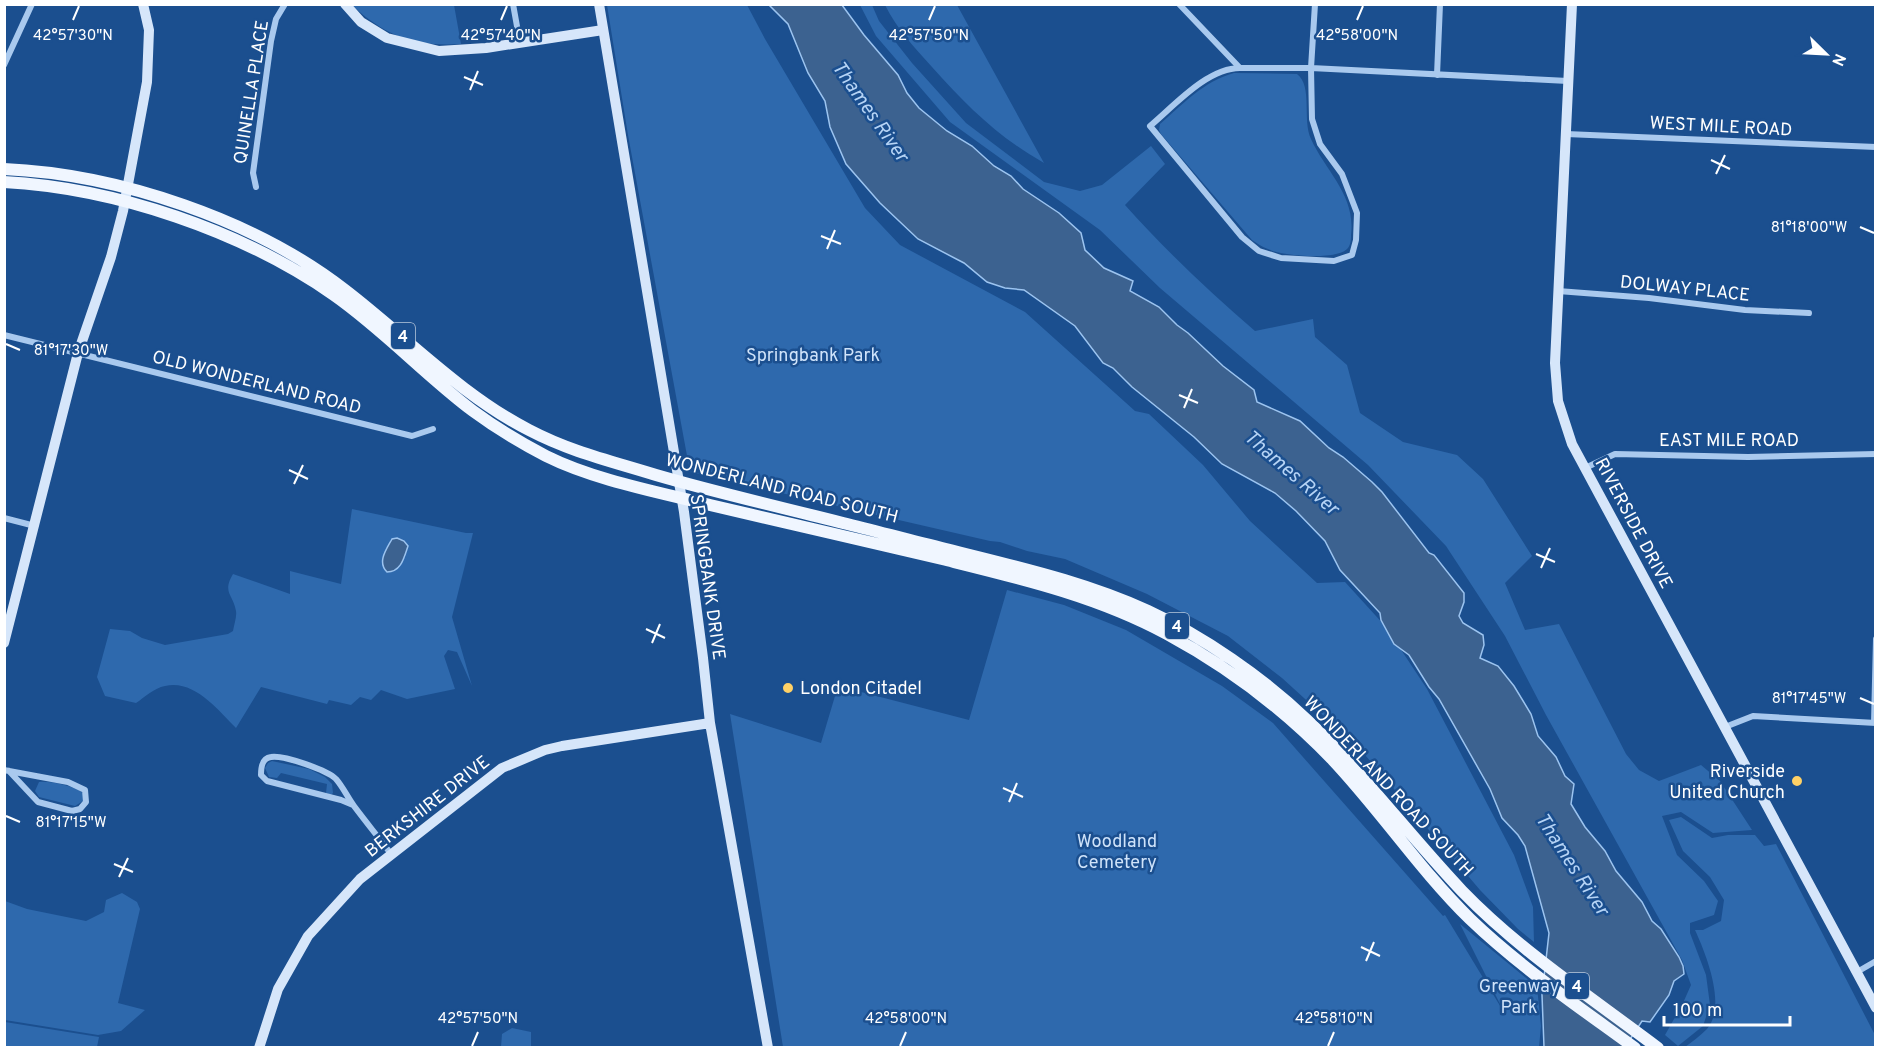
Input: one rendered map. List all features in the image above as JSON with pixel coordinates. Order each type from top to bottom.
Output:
[{"type":"main road","points":[[6,641],[78,353],[113,251],[127,188],[147,82],[149,30],[143,4]]},
{"type":"main road","points":[[345,4],[362,22],[387,38],[439,51],[520,43],[603,30]]},
{"type":"main road","name":"SPRINGBANK DRIVE","points":[[599,4],[681,497],[704,658],[710,723],[768,1047]]},
{"type":"main road","name":"RIVERSIDE DRIVE","points":[[1572,4],[1555,363],[1558,401],[1572,444],[1875,1008]]},
{"type":"main road","name":"WONDERLAND ROAD SOUTH","points":[[4,169],[71,176],[127,188],[220,220],[285,250],[341,286],[486,405],[526,429],[577,452],[678,481],[1015,565],[1105,592],[1151,612],[1185,630],[1254,676],[1310,723],[1348,762],[1461,890],[1492,929]]},
{"type":"main road","name":"WONDERLAND ROAD SOUTH","points":[[4,182],[69,189],[156,210],[215,232],[279,262],[325,290],[386,337],[469,408],[519,441],[577,470],[1034,582],[1086,599],[1166,633],[1255,691],[1300,728],[1335,761],[1438,884],[1492,929]]},
{"type":"main road","name":"BERKSHIRE DRIVE","points":[[259,1047],[278,989],[308,936],[360,879],[502,768],[545,750],[710,723]]},
{"type":"main road","points":[[1492,929],[1552,987],[1635,1047]]},
{"type":"main road","name":"4","points":[[1492,929],[1658,1047]]},
{"type":"street","points":[[4,65],[32,4]]},
{"type":"street","name":"QUINELLA PLACE","points":[[256,187],[253,173],[271,41],[276,19],[285,4]]},
{"type":"street","points":[[513,4],[520,43]]},
{"type":"street","points":[[1179,4],[1240,69]]},
{"type":"street","points":[[1315,4],[1311,68],[1312,119],[1320,144],[1342,174],[1357,213],[1356,240],[1352,255],[1334,261],[1281,258],[1259,251],[1242,237],[1150,126],[1205,80],[1220,71],[1311,68],[1568,81]]},
{"type":"street","points":[[1437,75],[1440,4]]},
{"type":"street","name":"WEST MILE ROAD","points":[[1566,134],[1875,147]]},
{"type":"street","name":"DOLWAY PLACE","points":[[1558,291],[1649,298],[1745,310],[1809,313]]},
{"type":"street","name":"OLD WONDERLAND ROAD","points":[[4,335],[412,436],[433,429]]},
{"type":"street","name":"EAST MILE ROAD","points":[[1586,468],[1615,454],[1748,457],[1875,454]]},
{"type":"street","points":[[4,518],[35,526]]},
{"type":"street","points":[[1725,727],[1753,716],[1875,723],[1875,639]]},
{"type":"street","points":[[353,805],[267,781],[261,775],[262,764],[266,759],[274,757],[321,769],[336,780],[391,854]]},
{"type":"street","points":[[7,771],[68,782],[85,790],[86,802],[80,809],[72,811],[38,802],[7,771]]},
{"type":"street","points":[[1857,972],[1875,961]]},
{"type":"green space","points":[[352,5],[454,5],[461,44],[429,44],[402,37],[376,25]]},
{"type":"green space","name":"Springbank Park","points":[[607,5],[747,5],[865,208],[900,245],[1025,312],[1135,411],[1149,414],[1203,465],[1250,521],[1317,583],[1345,582],[1386,627],[1427,689],[1514,855],[1533,907],[1534,942],[1480,890],[1360,749],[1282,678],[1228,636],[1147,594],[1065,559],[1027,551],[1000,542],[690,472],[628,135]]},
{"type":"green space","points":[[860,5],[872,5],[879,21],[912,63],[966,123],[1044,182],[1080,191],[1102,185],[1151,146],[1165,164],[1125,205],[1140,222],[1255,331],[1313,319],[1315,337],[1347,365],[1360,413],[1403,442],[1457,455],[1483,479],[1532,556],[1505,583],[1525,630],[1559,624],[1626,754],[1639,770],[1659,781],[1701,765],[1720,781],[1752,830],[1713,833],[1681,812],[1662,816],[1677,855],[1704,881],[1718,901],[1714,915],[1690,923],[1690,933],[1706,975],[1710,1005],[1703,1026],[1678,1046],[1665,1035],[1691,985],[1682,960],[1546,715],[1505,636],[1446,546],[1368,465],[1160,288],[1100,230],[950,122],[876,36]]},
{"type":"green space","points":[[885,5],[957,5],[1044,163],[1012,143],[971,108],[912,45]]},
{"type":"green space","points":[[1234,73],[1297,74],[1302,79],[1306,95],[1308,131],[1349,208],[1351,241],[1348,248],[1342,252],[1322,256],[1285,254],[1275,252],[1252,240],[1161,134],[1160,124],[1186,101],[1203,87]]},
{"type":"green space","points":[[352,509],[473,533],[452,617],[472,686],[457,652],[448,650],[444,656],[455,689],[407,699],[381,690],[371,700],[360,697],[351,705],[329,700],[327,704],[261,687],[236,728],[205,698],[186,687],[176,685],[161,687],[136,703],[105,696],[97,677],[110,629],[130,631],[142,638],[165,645],[228,634],[233,631],[236,616],[235,605],[228,590],[233,574],[290,594],[290,571],[341,584]],"holes":[[[392,539],[404,541],[408,547],[405,558],[382,561]]]},
{"type":"green space","name":"Woodland Cemetery","points":[[1007,590],[1064,605],[1126,630],[1222,686],[1273,723],[1443,916],[1445,915],[1505,1014],[1460,924],[1537,987],[1541,1026],[1539,1047],[783,1047],[730,714],[821,743],[838,686],[969,720]]},
{"type":"green space","points":[[272,761],[309,769],[325,777],[332,784],[333,793],[331,795],[326,793],[327,784],[281,773],[277,778],[269,777],[265,768]]},
{"type":"green space","points":[[39,782],[56,783],[74,788],[83,793],[83,801],[75,806],[39,797],[35,791]]},
{"type":"green space","points":[[1681,817],[1712,838],[1728,835],[1755,835],[1764,846],[1776,844],[1875,1035],[1875,1047],[1685,1047],[1707,1029],[1713,1019],[1715,1007],[1713,980],[1695,930],[1703,930],[1721,921],[1724,900],[1710,877],[1683,851],[1669,820]]},
{"type":"green space","points":[[122,893],[137,902],[140,909],[118,1003],[145,1010],[121,1031],[98,1035],[5,1020],[5,901],[27,909],[86,921],[104,912],[106,900]]},
{"type":"green space","points":[[4,1023],[99,1037],[97,1047],[5,1047]]},
{"type":"green space","points":[[512,1028],[531,1032],[531,1047],[501,1047],[502,1034]]},
{"type":"water","name":"Thames River","points":[[769,5],[842,5],[898,75],[907,93],[919,108],[947,131],[972,146],[994,166],[1011,176],[1023,189],[1059,213],[1081,233],[1085,250],[1104,268],[1133,281],[1130,291],[1159,307],[1223,366],[1254,390],[1257,402],[1300,421],[1329,448],[1372,482],[1429,553],[1434,555],[1464,593],[1464,602],[1459,616],[1463,623],[1483,635],[1484,645],[1480,658],[1498,666],[1514,686],[1531,714],[1538,736],[1556,757],[1565,776],[1574,784],[1571,804],[1585,827],[1605,851],[1616,871],[1642,902],[1652,921],[1661,929],[1683,966],[1684,974],[1674,981],[1669,995],[1650,1022],[1642,1021],[1625,1047],[1544,1047],[1542,995],[1549,933],[1525,846],[1502,818],[1490,789],[1439,699],[1409,655],[1394,644],[1381,620],[1380,613],[1340,570],[1325,541],[1275,493],[1222,464],[1113,368],[1103,363],[1075,326],[1024,290],[1005,288],[987,282],[964,263],[918,239],[880,203],[846,164],[830,127],[825,101],[808,73],[788,24]]},
{"type":"water","points":[[397,538],[408,546],[399,567],[387,572],[383,564],[384,556],[392,539]]},
{"type":"place","name":"London Citadel","points":[[788,688]]},
{"type":"place","name":"Riverside United Church","points":[[1797,781]]},
{"type":"park label","name":"Greenway Park","points":[[1519,996]]}]
